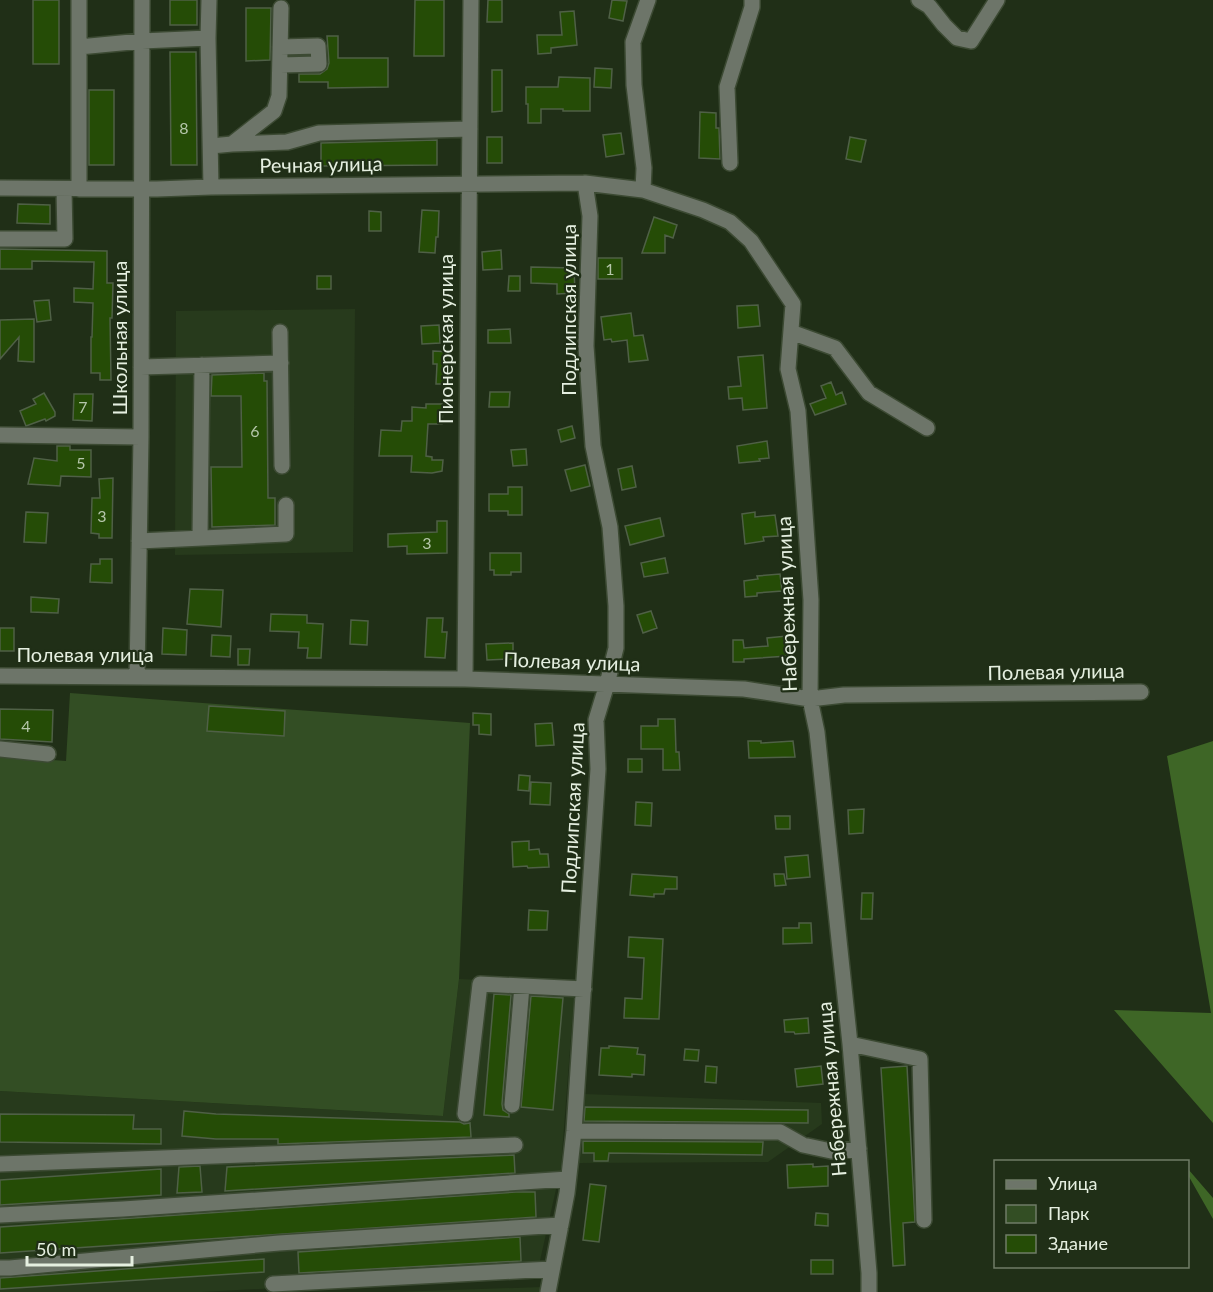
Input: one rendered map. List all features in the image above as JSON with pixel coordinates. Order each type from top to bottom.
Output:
[{"type":"street","points":[[0,239],[65,239],[71,189],[79,47],[79,0]]},
{"type":"street","name":"Школьная улица","points":[[137,676],[141,437],[142,0]]},
{"type":"street","points":[[209,0],[212,187]]},
{"type":"street","name":"Пионерская улица","points":[[465,679],[471,0]]},
{"type":"street","points":[[643,190],[644,168],[634,85],[633,42],[648,0]]},
{"type":"street","points":[[730,163],[727,87],[752,7],[752,0]]},
{"type":"street","points":[[919,0],[929,6],[957,38],[970,41],[997,0]]},
{"type":"street","points":[[232,144],[274,111],[279,96],[281,8]]},
{"type":"street","points":[[79,47],[142,40],[208,38]]},
{"type":"street","points":[[280,47],[318,46],[319,64],[280,65]]},
{"type":"street","points":[[211,146],[288,142],[319,133],[470,129]]},
{"type":"street","name":"Речная улица","points":[[0,188],[140,189],[585,183],[643,190]]},
{"type":"street","name":"Подлипская улица","points":[[548,1292],[561,1225],[574,1131],[598,769],[596,720],[608,684],[616,648],[616,606],[610,527],[593,446],[586,357],[590,216],[585,183]]},
{"type":"street","name":"Набережная улица","points":[[643,190],[704,210],[730,222],[751,241],[793,304],[788,369],[798,411],[811,600],[810,699],[817,732],[850,1044],[869,1292]]},
{"type":"street","points":[[280,332],[282,466]]},
{"type":"street","points":[[791,333],[836,348],[869,393],[927,428]]},
{"type":"street","points":[[141,367],[281,363]]},
{"type":"street","points":[[200,538],[202,365]]},
{"type":"street","points":[[0,435],[141,437]]},
{"type":"street","points":[[139,541],[286,534],[286,505]]},
{"type":"street","name":"Полевая улица","points":[[0,676],[465,679],[744,689],[810,699],[844,695],[1141,692]]},
{"type":"street","points":[[0,749],[48,754]]},
{"type":"street","points":[[465,1114],[480,984],[584,989]]},
{"type":"street","points":[[512,1105],[522,986]]},
{"type":"street","points":[[850,1044],[920,1059],[924,1220]]},
{"type":"street","points":[[574,1131],[780,1132],[803,1146],[831,1151],[859,1149]]},
{"type":"street","points":[[0,1164],[515,1145]]},
{"type":"street","points":[[0,1215],[568,1179]]},
{"type":"street","points":[[0,1268],[279,1243],[561,1225]]},
{"type":"street","points":[[273,1284],[552,1269]]},
{"type":"shaded area","points":[[355,309],[353,552],[175,555],[176,311]]},
{"type":"shaded area","points":[[459,979],[575,984],[561,1167],[537,1274],[202,1292],[0,1292],[0,1091],[443,1116]]},
{"type":"shaded area","points":[[584,1094],[821,1103],[822,1124],[768,1162],[576,1163]]},
{"type":"shaded area","points":[[542,1287],[541,1292],[393,1292]]},
{"type":"green space","points":[[70,693],[470,723],[459,979],[443,1116],[0,1091],[0,756],[66,761]]},
{"type":"green space","points":[[1213,741],[1213,1123],[1114,1010],[1211,1013],[1167,756]]},
{"type":"green space","points":[[1189,1170],[1213,1198],[1213,1219],[1189,1177]]},
{"type":"building","points":[[33,0],[59,0],[59,64],[33,64]]},
{"type":"building","points":[[170,0],[197,0],[197,25],[170,25]]},
{"type":"building","points":[[415,0],[444,0],[444,56],[414,56]]},
{"type":"building","points":[[488,0],[502,0],[502,22],[487,22]]},
{"type":"building","points":[[612,0],[627,1],[623,21],[609,18]]},
{"type":"building","points":[[246,8],[271,8],[270,60],[246,61]]},
{"type":"building","points":[[574,11],[577,45],[551,48],[551,53],[538,54],[537,35],[562,35],[560,12]]},
{"type":"building","points":[[327,36],[338,36],[338,58],[388,58],[388,87],[328,88],[328,82],[299,82],[299,74],[320,74],[327,69],[329,63]]},
{"type":"building","points":[[170,52],[196,52],[197,165],[171,165]]},
{"type":"building","points":[[595,68],[612,69],[611,88],[594,87]]},
{"type":"building","points":[[492,70],[502,70],[502,111],[492,112]]},
{"type":"building","points":[[559,77],[590,78],[590,111],[541,109],[541,123],[528,123],[526,87],[558,87]]},
{"type":"building","points":[[89,90],[114,90],[114,165],[89,165]]},
{"type":"building","points":[[700,112],[716,113],[720,159],[699,158]]},
{"type":"building","points":[[621,133],[624,154],[606,157],[603,135]]},
{"type":"building","points":[[487,137],[502,137],[502,163],[487,163]]},
{"type":"building","points":[[850,137],[866,140],[861,162],[846,159]]},
{"type":"building","points":[[437,140],[437,165],[321,166],[321,143]]},
{"type":"building","points":[[18,204],[50,205],[50,224],[17,223]]},
{"type":"building","points":[[422,210],[439,211],[435,253],[419,252]]},
{"type":"building","points":[[369,211],[381,212],[381,231],[369,231]]},
{"type":"building","points":[[654,217],[677,225],[673,238],[665,235],[665,253],[642,253]]},
{"type":"building","points":[[0,249],[107,251],[107,283],[113,283],[112,318],[110,318],[111,380],[100,380],[100,373],[91,373],[93,303],[74,302],[74,288],[93,289],[94,262],[32,261],[32,269],[0,269]]},
{"type":"building","points":[[501,250],[502,269],[483,270],[482,252]]},
{"type":"building","points":[[598,258],[622,258],[622,279],[598,279]]},
{"type":"building","points":[[531,267],[574,268],[575,293],[557,294],[557,284],[531,283]]},
{"type":"building","points":[[317,276],[331,276],[331,289],[317,289]]},
{"type":"building","points":[[509,276],[520,276],[520,291],[508,291]]},
{"type":"building","points":[[49,300],[51,320],[37,322],[34,301]]},
{"type":"building","points":[[758,305],[760,326],[738,328],[737,306]]},
{"type":"building","points":[[631,313],[634,336],[643,335],[648,360],[629,362],[627,340],[612,342],[611,339],[604,340],[601,317]]},
{"type":"building","points":[[34,319],[34,362],[18,361],[19,337],[0,359],[0,320]]},
{"type":"building","points":[[439,325],[440,343],[422,344],[421,326]]},
{"type":"building","points":[[510,329],[511,343],[488,343],[488,330]]},
{"type":"building","points":[[433,351],[452,352],[451,384],[436,384],[437,364],[433,364]]},
{"type":"building","points":[[763,355],[767,408],[743,410],[742,398],[729,399],[728,387],[741,386],[738,357]]},
{"type":"building","points":[[264,373],[264,381],[267,381],[268,498],[275,498],[275,525],[212,527],[211,467],[242,467],[241,396],[211,396],[212,375]]},
{"type":"building","points":[[831,382],[836,395],[842,392],[846,404],[815,415],[810,404],[826,398],[821,386]]},
{"type":"building","points":[[490,392],[510,392],[509,407],[489,407]]},
{"type":"building","points":[[44,393],[55,416],[26,426],[20,411],[36,404],[33,399]]},
{"type":"building","points":[[74,394],[93,394],[92,421],[73,420]]},
{"type":"building","points":[[426,404],[443,404],[442,424],[428,424],[426,456],[432,457],[432,460],[443,460],[442,471],[411,472],[412,456],[379,456],[381,430],[401,431],[402,421],[412,421],[412,407],[426,408]]},
{"type":"building","points":[[572,426],[575,438],[561,442],[558,430]]},
{"type":"building","points":[[767,441],[769,458],[739,463],[737,446]]},
{"type":"building","points":[[57,446],[70,446],[70,450],[91,450],[91,477],[61,476],[60,486],[28,484],[34,458],[57,461]]},
{"type":"building","points":[[526,449],[527,465],[513,466],[511,450]]},
{"type":"building","points":[[585,465],[590,486],[571,491],[565,470]]},
{"type":"building","points":[[632,466],[636,487],[622,490],[618,469]]},
{"type":"building","points":[[113,478],[112,538],[99,538],[99,534],[91,533],[92,498],[100,498],[99,479]]},
{"type":"building","points":[[508,487],[522,487],[522,515],[508,515],[508,511],[489,511],[489,494],[508,494]]},
{"type":"building","points":[[26,512],[48,513],[46,543],[24,542]]},
{"type":"building","points":[[755,512],[755,517],[775,515],[778,536],[763,537],[764,541],[745,544],[742,514]]},
{"type":"building","points":[[660,518],[664,536],[630,545],[625,526]]},
{"type":"building","points":[[437,521],[447,521],[447,553],[407,554],[407,546],[388,547],[388,534],[437,532]]},
{"type":"building","points":[[490,553],[521,553],[521,572],[511,572],[511,575],[494,575],[494,570],[490,570]]},
{"type":"building","points":[[665,558],[668,573],[644,577],[641,563]]},
{"type":"building","points":[[100,559],[112,559],[112,583],[90,582],[91,564],[100,564]]},
{"type":"building","points":[[780,574],[782,591],[757,593],[757,596],[745,597],[744,581],[758,579],[757,576]]},
{"type":"building","points":[[190,589],[223,590],[221,627],[187,624]]},
{"type":"building","points":[[31,597],[59,599],[58,613],[31,612]]},
{"type":"building","points":[[651,611],[657,628],[643,633],[637,615]]},
{"type":"building","points":[[271,614],[307,615],[307,623],[323,624],[321,658],[307,658],[308,648],[298,648],[299,632],[270,631]]},
{"type":"building","points":[[427,618],[443,618],[442,632],[447,632],[445,658],[425,657]]},
{"type":"building","points":[[351,620],[368,621],[367,645],[350,644]]},
{"type":"building","points":[[0,628],[14,628],[14,651],[0,651]]},
{"type":"building","points":[[163,628],[187,630],[186,655],[162,654]]},
{"type":"building","points":[[212,635],[231,636],[230,657],[211,656]]},
{"type":"building","points":[[787,636],[788,656],[733,662],[733,640],[743,640],[744,648],[768,646],[767,638]]},
{"type":"building","points":[[513,643],[513,659],[487,660],[486,644]]},
{"type":"building","points":[[238,649],[250,649],[249,665],[238,665]]},
{"type":"building","points":[[209,706],[285,711],[284,736],[207,731]]},
{"type":"building","points":[[0,709],[53,710],[52,742],[0,739]]},
{"type":"building","points":[[473,713],[491,714],[491,735],[479,734],[479,725],[473,725]]},
{"type":"building","points":[[658,719],[675,719],[676,752],[679,752],[680,770],[663,770],[663,749],[641,749],[641,726],[658,726]]},
{"type":"building","points":[[552,723],[554,745],[536,746],[535,724]]},
{"type":"building","points":[[748,741],[761,741],[761,743],[793,741],[795,757],[749,758]]},
{"type":"building","points":[[628,759],[642,759],[642,772],[628,772]]},
{"type":"building","points":[[519,775],[530,776],[529,791],[518,790]]},
{"type":"building","points":[[531,782],[551,783],[550,805],[530,804]]},
{"type":"building","points":[[636,802],[652,803],[651,826],[635,825]]},
{"type":"building","points":[[864,809],[863,833],[849,834],[848,810]]},
{"type":"building","points":[[775,816],[790,816],[790,829],[776,829]]},
{"type":"building","points":[[529,841],[529,850],[539,849],[540,854],[548,854],[549,867],[513,867],[512,842]]},
{"type":"building","points":[[808,855],[810,877],[787,879],[785,857]]},
{"type":"building","points":[[632,874],[677,877],[677,889],[665,889],[664,894],[654,894],[654,897],[630,895]]},
{"type":"building","points":[[774,874],[784,874],[786,885],[775,886]]},
{"type":"building","points":[[862,893],[873,893],[872,919],[861,919]]},
{"type":"building","points":[[529,910],[548,911],[547,930],[528,930]]},
{"type":"building","points":[[799,923],[811,923],[812,943],[783,944],[783,928],[799,928]]},
{"type":"building","points":[[629,937],[663,939],[659,1019],[624,1018],[625,998],[642,999],[644,958],[628,957]]},
{"type":"building","points":[[494,994],[511,995],[502,1104],[503,1110],[509,1114],[509,1117],[484,1115]]},
{"type":"building","points":[[531,996],[563,998],[553,1110],[521,1107]]},
{"type":"building","points":[[808,1018],[809,1033],[785,1032],[784,1020]]},
{"type":"building","points":[[609,1046],[638,1048],[637,1054],[645,1055],[644,1075],[632,1074],[632,1077],[599,1075],[601,1048],[609,1048]]},
{"type":"building","points":[[685,1049],[699,1050],[698,1061],[684,1060]]},
{"type":"building","points":[[706,1066],[717,1067],[716,1083],[705,1082]]},
{"type":"building","points":[[821,1066],[823,1084],[797,1087],[795,1069]]},
{"type":"building","points":[[907,1066],[915,1222],[903,1223],[905,1265],[893,1266],[881,1068]]},
{"type":"building","points":[[585,1107],[808,1110],[808,1123],[584,1121]]},
{"type":"building","points":[[184,1111],[460,1122],[470,1123],[471,1137],[278,1144],[278,1139],[216,1139],[182,1136]]},
{"type":"building","points":[[0,1114],[134,1115],[133,1129],[161,1129],[161,1144],[0,1142]]},
{"type":"building","points":[[583,1141],[763,1142],[762,1155],[609,1153],[608,1161],[594,1161],[594,1153],[583,1153]]},
{"type":"building","points":[[514,1155],[515,1173],[225,1191],[227,1167]]},
{"type":"building","points":[[813,1164],[813,1167],[828,1166],[828,1186],[788,1188],[787,1165]]},
{"type":"building","points":[[200,1166],[202,1192],[177,1193],[179,1167]]},
{"type":"building","points":[[161,1169],[161,1195],[0,1205],[0,1180]]},
{"type":"building","points":[[590,1184],[606,1186],[599,1242],[583,1240]]},
{"type":"building","points":[[535,1192],[536,1217],[0,1253],[0,1227]]},
{"type":"building","points":[[816,1213],[828,1214],[828,1226],[815,1225]]},
{"type":"building","points":[[520,1237],[521,1261],[299,1273],[298,1252]]},
{"type":"building","points":[[264,1259],[264,1272],[0,1289],[0,1278]]},
{"type":"building","points":[[811,1260],[833,1260],[833,1274],[811,1274]]}]
